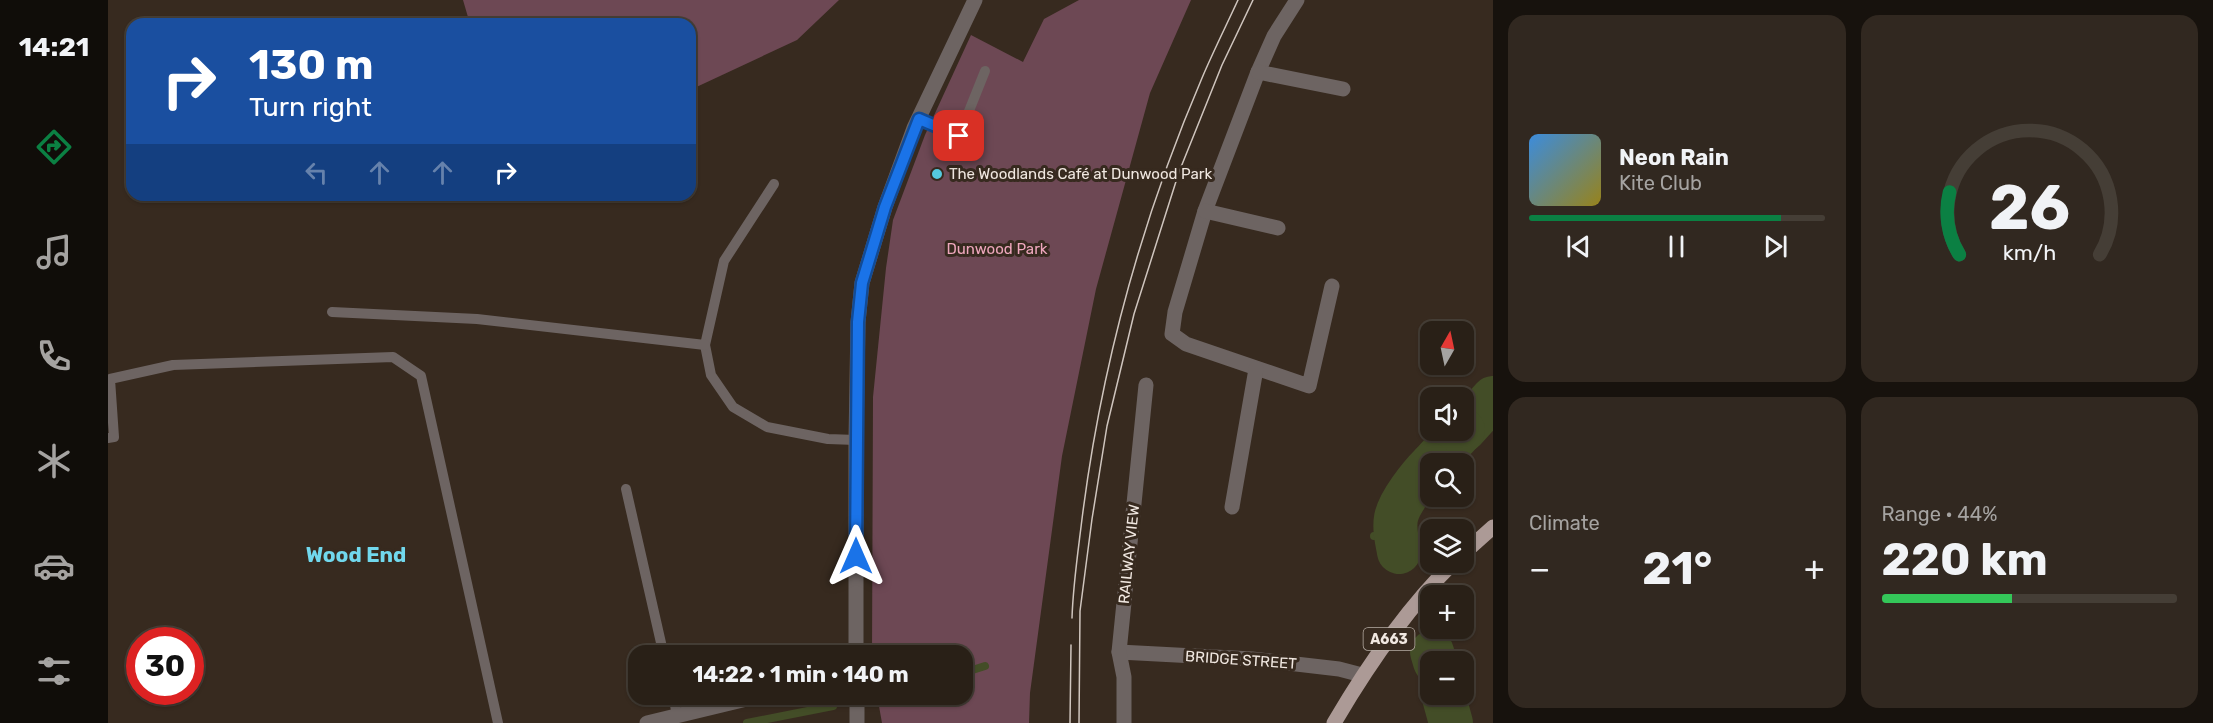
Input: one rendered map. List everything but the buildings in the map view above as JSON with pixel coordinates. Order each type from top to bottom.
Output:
[{"type":"main road","points":[[1474,545],[1493,527]]},
{"type":"main road","name":"A663","points":[[1334,723],[1362,675],[1404,618],[1444,573]]},
{"type":"street","points":[[856,645],[856,440],[858,322],[862,283],[885,207],[919,119],[975,0]]},
{"type":"street","points":[[1297,0],[1274,36],[1258,72],[1205,211],[1175,312],[1172,334],[1186,345],[1309,386],[1332,286]]},
{"type":"street","points":[[1258,72],[1343,89]]},
{"type":"street","points":[[1205,211],[1278,228]]},
{"type":"street","points":[[1232,507],[1256,369]]},
{"type":"street","name":"RAILWAY VIEW","points":[[1124,723],[1124,677],[1119,652],[1146,385]]},
{"type":"street","name":"BRIDGE STREET","points":[[1119,652],[1252,659],[1339,669],[1362,675]]},
{"type":"street","points":[[647,723],[722,705]]},
{"type":"street","points":[[856,705],[857,723]]},
{"type":"lane","points":[[919,119],[959,136],[985,71]]},
{"type":"lane","points":[[774,184],[724,261],[705,345],[711,375],[734,407],[767,427],[828,439],[856,440]]},
{"type":"lane","points":[[332,312],[477,319],[705,345]]},
{"type":"lane","points":[[108,438],[114,437],[110,379],[173,365],[393,357],[421,376],[498,723]]},
{"type":"lane","points":[[626,489],[661,645]]},
{"type":"lane","points":[[675,705],[677,716]]},
{"type":"green space","points":[[463,0],[839,0],[797,40],[696,87],[696,18],[468,18]]},
{"type":"green space","name":"Dunwood Park","points":[[1079,0],[1191,0],[1150,93],[1096,289],[1062,456],[1030,693],[1029,723],[882,723],[879,705],[973,705],[973,645],[872,645],[873,397],[893,220],[925,135],[971,35],[1023,62],[1044,19]]},
{"type":"waterway","points":[[1474,419],[1493,398]]},
{"type":"waterway","points":[[1442,453],[1453,441]]},
{"type":"waterway","points":[[1399,552],[1396,518],[1401,505],[1420,477]]},
{"type":"waterway","points":[[1374,536],[1396,535]]},
{"type":"waterway","points":[[973,670],[985,666]]},
{"type":"waterway","points":[[1446,705],[1451,723]]},
{"type":"waterway","points":[[747,723],[833,706]]},
{"type":"waterway","points":[[1450,720],[1453,723]]},
{"type":"tram line","points":[[1072,618],[1073,593],[1090,462],[1112,350],[1127,294],[1180,131],[1238,0]]},
{"type":"tram line","points":[[1079,723],[1080,611],[1107,426],[1134,314],[1179,172],[1222,65],[1253,0]]},
{"type":"tram line","points":[[1070,723],[1071,645]]},
{"type":"place","name":"The Woodlands Café at Dunwood Park","points":[[937,174]]},
{"type":"district","name":"Wood End","points":[[356,554]]},
{"type":"route","points":[[856,556],[858,322],[862,283],[885,207],[919,119],[959,136]]}]
